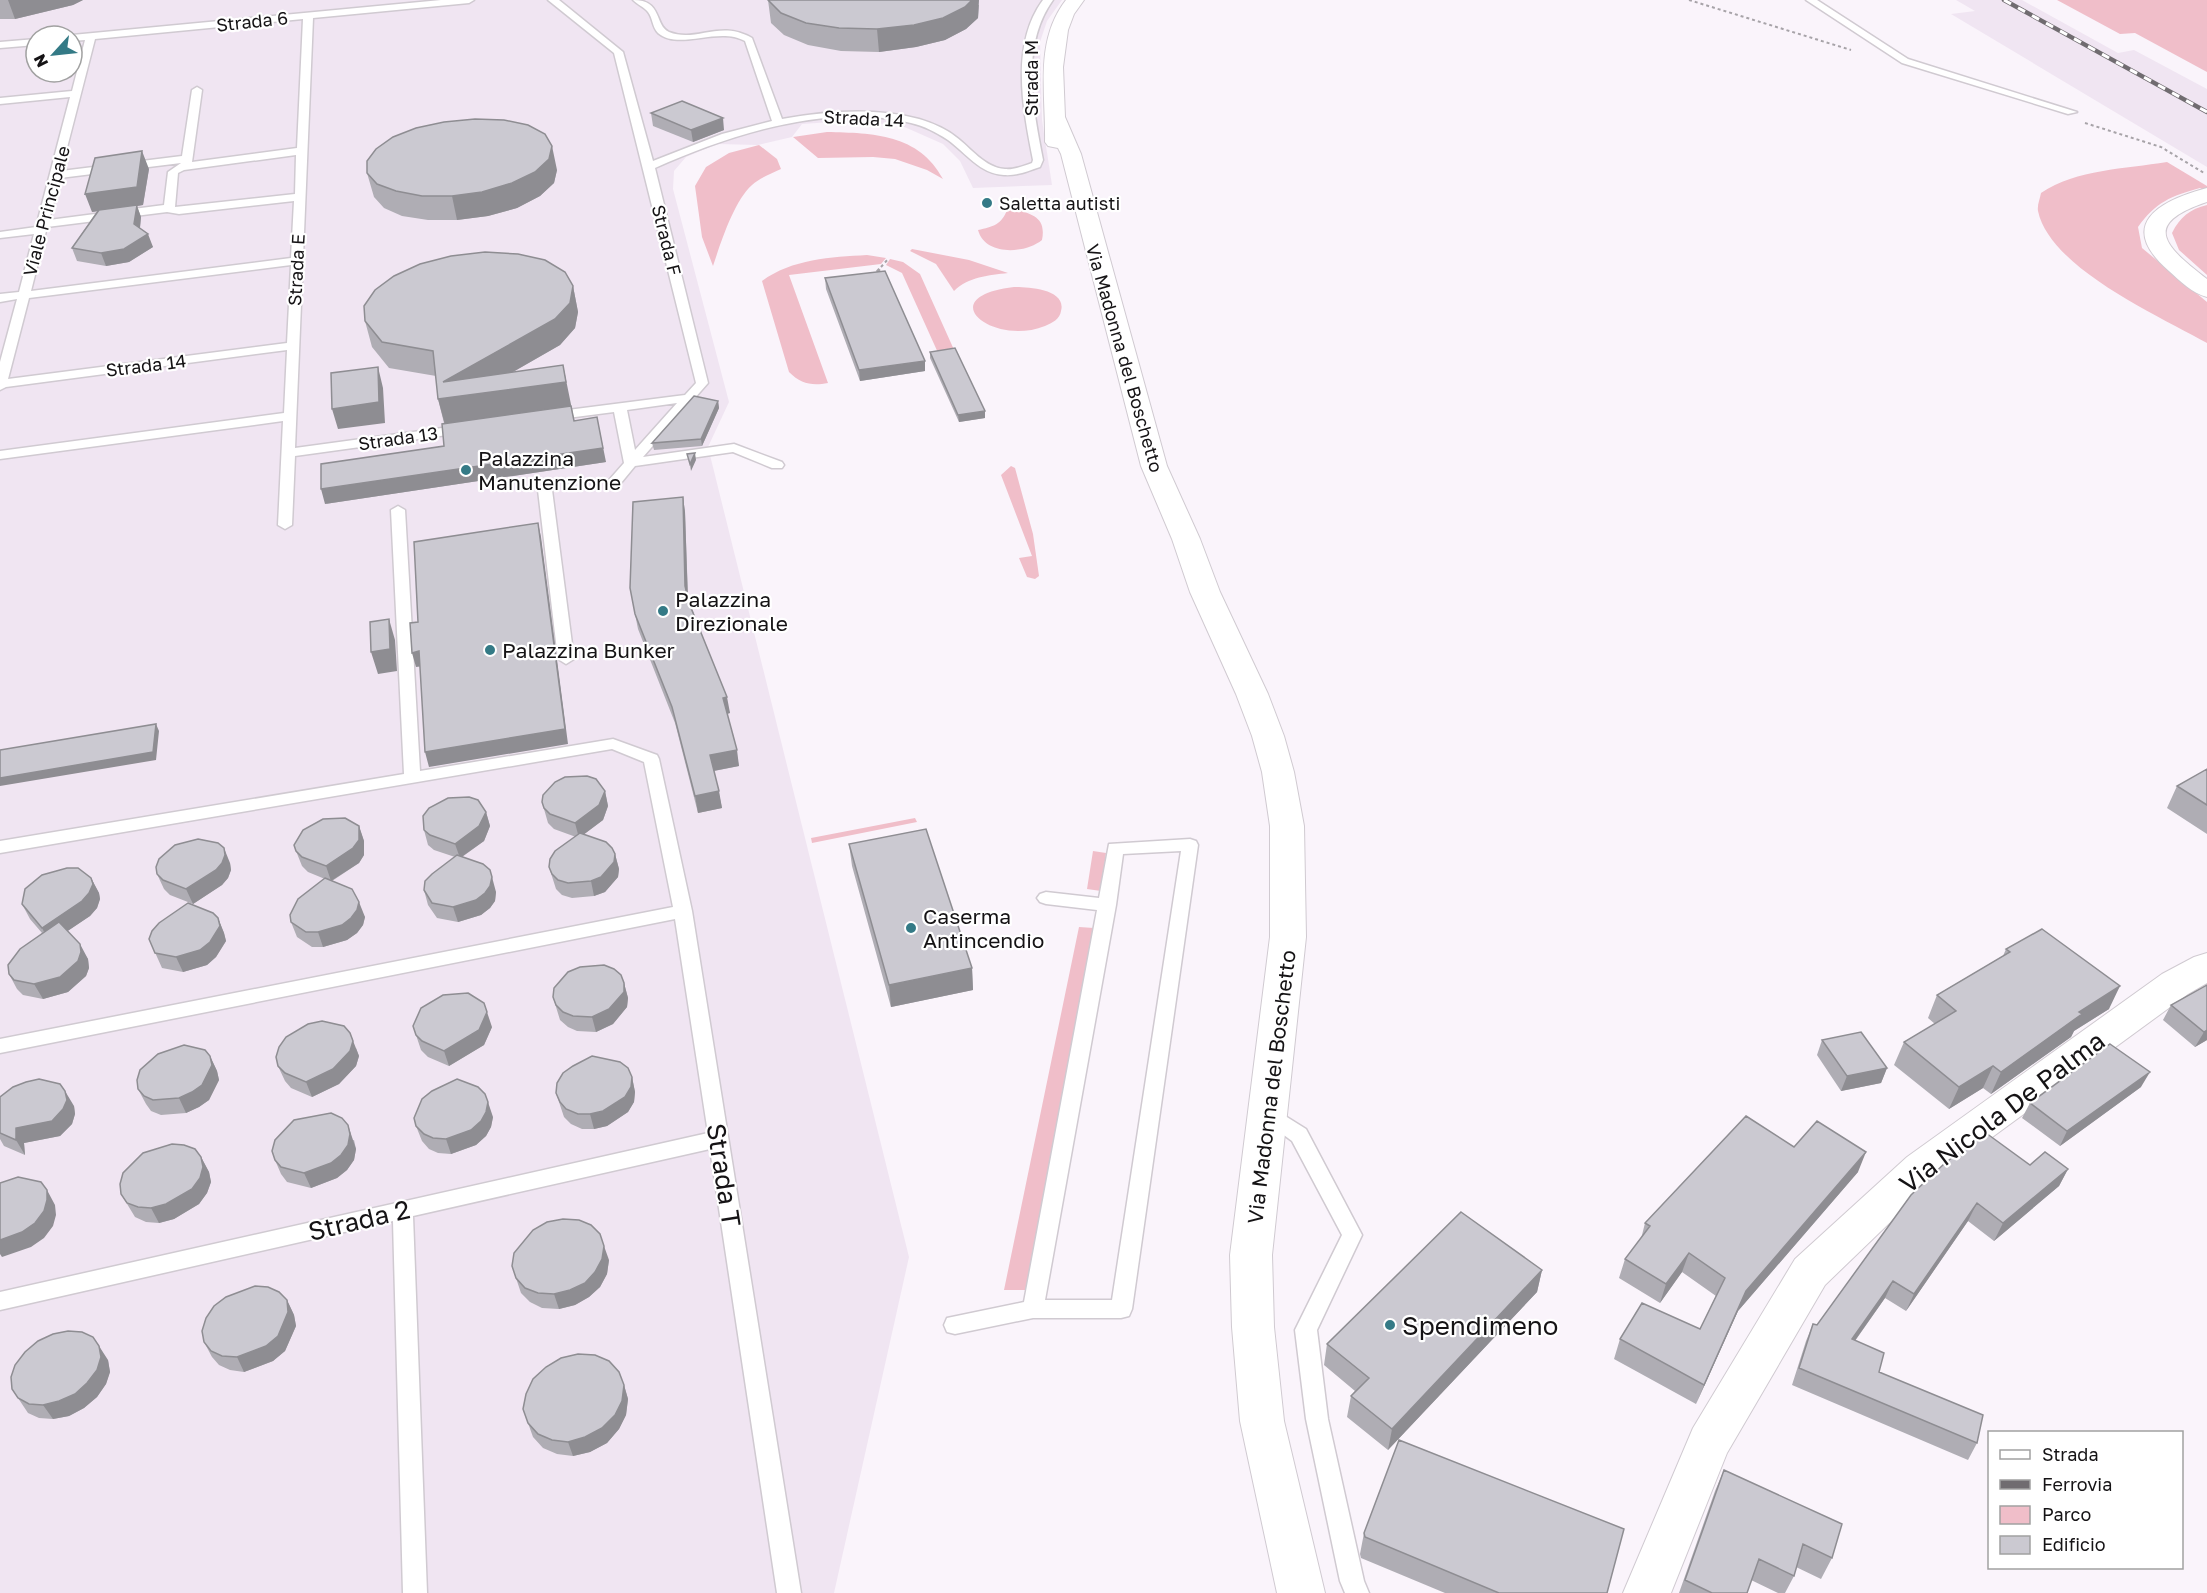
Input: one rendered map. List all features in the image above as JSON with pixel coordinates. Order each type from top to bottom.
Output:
[{"type":"main road","name":"Via Madonna del Boschetto","points":[[1075,0],[1060,21],[1054,42],[1057,120],[1054,150],[1069,225],[1101,357],[1122,431],[1148,496],[1171,541],[1204,592],[1252,694],[1278,771],[1287,826],[1288,937],[1251,1255],[1253,1327],[1262,1421],[1301,1593]]},
{"type":"main road","points":[[2207,195],[2172,207],[2158,221],[2154,238],[2158,249],[2170,261],[2207,290]]},
{"type":"main road","name":"Via Nicola De Palma","points":[[1647,1593],[1709,1443],[1810,1272],[1921,1168],[2175,984],[2207,966]]},
{"type":"lane","name":"Strada 6","points":[[84,37],[469,0]]},
{"type":"lane","name":"Strada F","points":[[554,0],[618,52],[702,383],[616,480]]},
{"type":"lane","points":[[638,0],[652,12],[656,25],[666,34],[689,36],[726,32],[744,36],[749,40],[778,122]]},
{"type":"lane","name":"Strada M","points":[[1038,160],[1031,121],[1028,42],[1034,21],[1048,0]]},
{"type":"lane","points":[[1811,0],[1905,61],[2072,112]]},
{"type":"lane","name":"Strada E","points":[[285,525],[308,16]]},
{"type":"lane","name":"Viale Principale","points":[[0,385],[92,36]]},
{"type":"lane","points":[[0,45],[24,43]]},
{"type":"lane","points":[[169,208],[173,172],[186,162],[197,90]]},
{"type":"lane","points":[[0,101],[77,93]]},
{"type":"lane","name":"Strada 14","points":[[649,167],[708,141],[778,122],[805,117],[843,115],[910,119],[937,129],[991,171],[1004,173],[1026,170],[1035,165],[1038,160]]},
{"type":"lane","points":[[55,175],[301,151]]},
{"type":"lane","points":[[0,235],[169,208],[179,211],[299,197]]},
{"type":"lane","points":[[0,298],[296,261]]},
{"type":"lane","name":"Strada 14","points":[[0,385],[292,346]]},
{"type":"lane","points":[[537,418],[688,398]]},
{"type":"lane","points":[[620,407],[631,463],[734,448],[777,465]]},
{"type":"lane","points":[[0,455],[289,417]]},
{"type":"lane","name":"Strada 13","points":[[287,453],[477,427]]},
{"type":"lane","points":[[545,489],[566,659]]},
{"type":"lane","points":[[0,847],[412,778],[398,510]]},
{"type":"lane","name":"Strada T","points":[[412,778],[614,744],[651,759],[683,911],[789,1593]]},
{"type":"lane","points":[[955,1325],[1033,1309],[1121,1309],[1190,845],[1115,848],[1107,905],[1033,1309]]},
{"type":"lane","points":[[1046,898],[1107,905]]},
{"type":"lane","points":[[0,1046],[683,911]]},
{"type":"lane","points":[[1266,1113],[1299,1136],[1352,1235],[1306,1330],[1317,1419],[1352,1581],[1357,1593]]},
{"type":"lane","name":"Strada 2","points":[[0,1301],[718,1139]]},
{"type":"lane","points":[[403,1210],[415,1593]]},
{"type":"path","points":[[877,272],[889,258]]},
{"type":"shaded area","points":[[0,0],[1062,0],[1047,21],[1040,42],[1042,120],[1052,185],[973,188],[960,161],[943,144],[900,125],[846,121],[802,124],[792,137],[758,145],[717,144],[686,157],[674,171],[673,189],[729,402],[708,447],[909,1257],[834,1593],[0,1593]]},
{"type":"shaded area","points":[[1956,0],[2022,0],[2118,53],[2134,50],[2207,89],[2207,167],[1951,14],[1975,11]]},
{"type":"green space","points":[[2057,0],[2207,0],[2207,72],[2135,33],[2120,34]]},
{"type":"green space","points":[[827,132],[878,135],[908,145],[933,164],[943,179],[927,170],[895,159],[818,158],[793,137]]},
{"type":"green space","points":[[759,145],[777,159],[781,169],[759,180],[745,192],[729,222],[713,266],[702,237],[695,186],[706,167],[729,153]]},
{"type":"green space","points":[[2167,162],[2207,186],[2207,192],[2200,188],[2181,194],[2151,211],[2138,227],[2142,248],[2207,302],[2207,343],[2136,304],[2084,271],[2063,252],[2047,232],[2038,211],[2041,193],[2070,179],[2102,171]]},
{"type":"green space","points":[[1004,200],[1037,218],[1043,230],[1042,240],[1026,248],[1006,250],[989,244],[982,238],[978,230],[996,224],[1005,215],[1007,210]]},
{"type":"green space","points":[[2207,205],[2207,275],[2179,250],[2172,233],[2186,214]]},
{"type":"green space","points":[[912,249],[969,260],[1008,273],[972,280],[954,291],[936,264],[910,251]]},
{"type":"green space","points":[[867,255],[886,258],[881,264],[789,275],[828,383],[802,382],[789,372],[762,281],[786,268],[812,260]]},
{"type":"green space","points":[[890,259],[903,262],[920,274],[955,352],[939,355],[902,273],[886,265]]},
{"type":"green space","points":[[1014,287],[1037,289],[1052,294],[1061,304],[1059,316],[1045,326],[1025,331],[990,326],[978,318],[973,309],[976,300],[989,292]]},
{"type":"green space","points":[[1011,466],[1015,468],[1033,534],[1039,576],[1035,579],[1027,577],[1019,558],[1032,556],[1001,475]]},
{"type":"green space","points":[[915,818],[917,822],[812,843],[811,838]]},
{"type":"green space","points":[[1093,851],[1106,853],[1101,891],[1087,889]]},
{"type":"green space","points":[[1079,927],[1094,928],[1026,1290],[1004,1290]]},
{"type":"building","points":[[768,0],[972,0],[965,7],[943,18],[914,25],[877,29],[839,28],[806,23],[781,13]]},
{"type":"building","points":[[682,101],[723,118],[691,130],[651,113]]},
{"type":"building","points":[[475,119],[504,120],[528,125],[545,134],[552,146],[549,159],[535,172],[512,183],[482,192],[452,196],[422,196],[396,191],[377,184],[367,173],[367,161],[376,149],[393,137],[416,128]]},
{"type":"building","points":[[142,151],[137,187],[85,194],[95,158]]},
{"type":"building","points":[[137,205],[134,224],[148,234],[124,249],[101,253],[72,248],[99,210]]},
{"type":"building","points":[[485,252],[518,254],[545,260],[565,272],[573,286],[570,303],[555,319],[443,382],[563,365],[566,382],[438,399],[433,351],[382,342],[365,321],[364,306],[375,290],[394,276],[420,264],[451,256]]},
{"type":"building","points":[[885,271],[925,361],[859,370],[825,278]]},
{"type":"building","points":[[955,348],[985,411],[958,415],[930,352]]},
{"type":"building","points":[[378,367],[379,402],[332,409],[331,373]]},
{"type":"building","points":[[694,396],[718,401],[701,439],[652,443]]},
{"type":"building","points":[[571,406],[574,421],[597,417],[603,448],[321,489],[321,464],[444,446],[442,424]]},
{"type":"building","points":[[695,453],[690,464],[687,454]]},
{"type":"building","name":"Palazzina Direzionale","points":[[683,497],[685,586],[689,603],[727,697],[723,698],[737,750],[710,755],[719,791],[695,796],[672,707],[635,614],[630,588],[633,502]]},
{"type":"building","name":"Palazzina Bunker","points":[[538,523],[565,729],[425,752],[419,651],[412,653],[410,623],[418,622],[414,542]]},
{"type":"building","points":[[389,619],[390,649],[371,652],[370,622]]},
{"type":"building","points":[[156,724],[153,752],[0,778],[0,750]]},
{"type":"building","points":[[2207,769],[2207,805],[2177,786]]},
{"type":"building","points":[[587,776],[596,779],[605,791],[599,805],[575,823],[550,814],[544,808],[543,795],[555,782],[565,777]]},
{"type":"building","points":[[469,797],[478,800],[486,812],[479,826],[455,844],[430,835],[424,830],[423,816],[429,808],[448,798]]},
{"type":"building","points":[[345,818],[359,826],[359,840],[353,848],[326,866],[302,857],[296,851],[294,845],[303,830],[323,819]]},
{"type":"building","name":"Caserma Antincendio","points":[[926,829],[972,968],[889,985],[849,844]]},
{"type":"building","points":[[580,833],[606,842],[615,854],[614,862],[601,877],[591,881],[568,883],[558,880],[549,867],[550,859],[555,851]]},
{"type":"building","points":[[198,839],[218,843],[224,848],[225,855],[216,870],[186,889],[163,880],[157,874],[156,867],[159,859],[175,845]]},
{"type":"building","points":[[457,855],[483,864],[490,870],[492,877],[490,886],[476,900],[453,907],[432,903],[424,890],[425,881]]},
{"type":"building","points":[[67,868],[78,868],[91,878],[93,884],[82,901],[42,928],[22,904],[25,889],[42,875]]},
{"type":"building","points":[[325,878],[352,889],[359,902],[357,910],[342,925],[318,932],[306,932],[291,922],[290,915],[298,899]]},
{"type":"building","points":[[188,903],[213,913],[218,918],[220,926],[210,942],[200,950],[176,957],[155,953],[149,939],[152,931],[159,923]]},
{"type":"building","points":[[59,922],[80,944],[81,952],[78,961],[60,977],[34,984],[14,980],[9,974],[8,965],[20,949]]},
{"type":"building","points":[[2042,929],[2120,986],[2079,1012],[2082,1014],[2001,1072],[1993,1066],[1959,1087],[1904,1042],[1956,1011],[1937,995],[2010,952],[2006,949]]},
{"type":"building","points":[[604,965],[621,975],[624,983],[624,992],[609,1009],[592,1017],[573,1016],[563,1012],[556,1005],[553,997],[554,988],[568,972],[580,967]]},
{"type":"building","points":[[2207,985],[2207,1030],[2204,1032],[2171,1005]]},
{"type":"building","points":[[468,993],[484,1003],[487,1012],[479,1030],[444,1051],[422,1041],[416,1035],[413,1026],[421,1008],[443,995]]},
{"type":"building","points":[[322,1021],[344,1026],[353,1041],[350,1051],[333,1069],[306,1082],[285,1073],[278,1066],[276,1057],[286,1037],[308,1024]]},
{"type":"building","points":[[1861,1032],[1887,1068],[1847,1076],[1822,1040]]},
{"type":"building","points":[[2110,1044],[2150,1072],[2067,1131],[2030,1103]]},
{"type":"building","points":[[184,1045],[205,1050],[210,1056],[212,1065],[202,1085],[179,1098],[153,1100],[144,1096],[138,1089],[137,1080],[140,1070],[158,1054]]},
{"type":"building","points":[[592,1056],[620,1062],[628,1068],[632,1077],[631,1087],[625,1097],[603,1111],[578,1114],[566,1109],[560,1102],[556,1093],[557,1083],[563,1073]]},
{"type":"building","points":[[39,1079],[60,1084],[67,1100],[63,1109],[52,1121],[16,1128],[16,1140],[0,1133],[0,1097],[13,1087]]},
{"type":"building","points":[[457,1079],[478,1087],[485,1094],[488,1102],[481,1121],[471,1130],[446,1139],[433,1138],[424,1134],[416,1126],[414,1118],[422,1099],[432,1091]]},
{"type":"building","points":[[331,1113],[342,1118],[348,1125],[350,1134],[348,1145],[341,1155],[331,1163],[304,1173],[281,1167],[272,1151],[275,1140],[294,1120]]},
{"type":"building","points":[[1746,1116],[1794,1147],[1817,1121],[1866,1152],[1746,1291],[1704,1385],[1620,1339],[1642,1303],[1700,1329],[1725,1278],[1689,1253],[1666,1284],[1625,1259],[1650,1226],[1645,1223]]},
{"type":"building","points":[[1986,1133],[2030,1165],[2045,1152],[2068,1169],[2003,1223],[1977,1203],[1914,1294],[1893,1281],[1852,1339],[1884,1353],[1879,1372],[1983,1415],[1977,1443],[1799,1368],[1813,1324],[1817,1325],[1911,1195],[1945,1163]]},
{"type":"building","points":[[172,1144],[195,1149],[201,1157],[203,1167],[200,1178],[192,1189],[166,1204],[151,1208],[127,1203],[121,1194],[120,1184],[123,1173],[143,1153]]},
{"type":"building","points":[[18,1177],[41,1182],[47,1190],[44,1211],[35,1223],[22,1232],[0,1240],[0,1183]]},
{"type":"building","points":[[1461,1212],[1542,1270],[1392,1429],[1351,1396],[1369,1378],[1327,1344]]},
{"type":"building","points":[[563,1219],[579,1220],[591,1225],[600,1234],[604,1246],[602,1259],[595,1272],[585,1283],[554,1294],[538,1293],[525,1288],[516,1278],[512,1266],[514,1253],[533,1230],[547,1222]]},
{"type":"building","points":[[255,1286],[268,1287],[279,1292],[287,1300],[288,1312],[278,1336],[266,1346],[237,1357],[222,1356],[211,1351],[204,1342],[202,1331],[206,1318],[214,1306],[226,1297]]},
{"type":"building","points":[[68,1331],[82,1332],[93,1337],[99,1346],[101,1357],[97,1370],[75,1394],[59,1401],[43,1405],[29,1404],[18,1398],[12,1389],[11,1377],[15,1365],[38,1341],[53,1334]]},
{"type":"building","points":[[578,1354],[595,1355],[609,1361],[619,1372],[624,1385],[622,1401],[615,1415],[602,1428],[585,1437],[568,1442],[552,1440],[538,1434],[528,1423],[523,1409],[526,1394],[533,1379],[546,1367],[561,1358]]},
{"type":"building","points":[[1399,1440],[1624,1529],[1607,1593],[1499,1593],[1365,1537],[1364,1533]]},
{"type":"building","points":[[1724,1470],[1842,1524],[1832,1558],[1803,1544],[1794,1576],[1759,1559],[1747,1593],[1712,1593],[1685,1580]]},
{"type":"railway","points":[[2004,0],[2207,112]]},
{"type":"place","name":"Saletta autisti","points":[[987,203]]},
{"type":"place","name":"Palazzina Manutenzione","points":[[466,470]]},
{"type":"place","name":"Palazzina Direzionale","points":[[663,611]]},
{"type":"place","name":"Palazzina Bunker","points":[[490,650]]},
{"type":"place","name":"Caserma Antincendio","points":[[911,928]]},
{"type":"place","name":"Spendimeno","points":[[1390,1325]]}]
